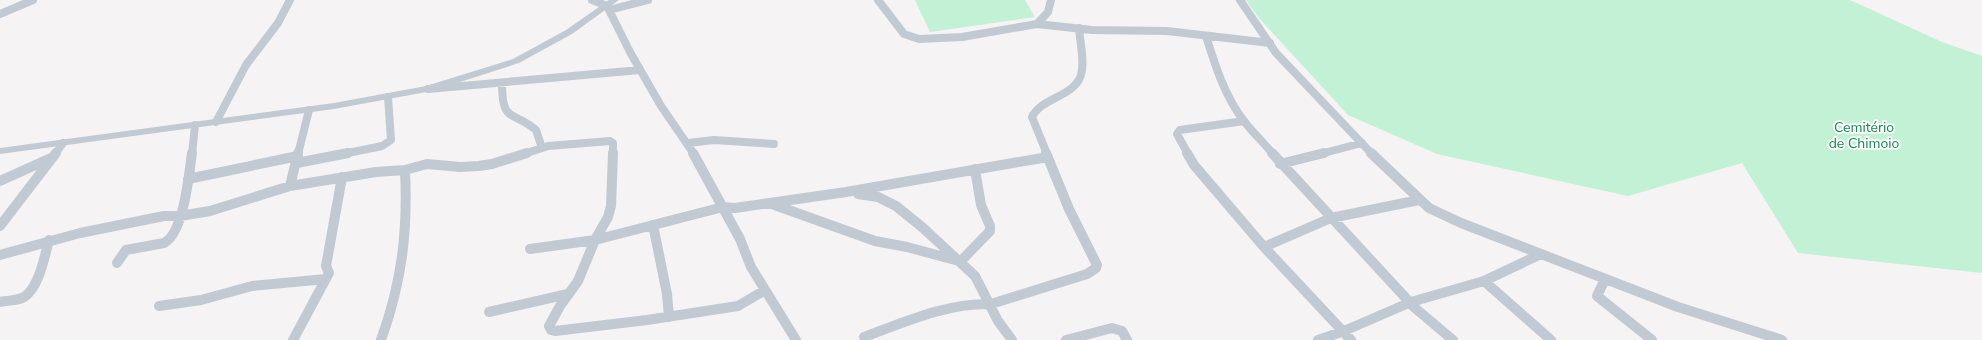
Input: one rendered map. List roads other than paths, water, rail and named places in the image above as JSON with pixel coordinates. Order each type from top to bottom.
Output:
[{"type":"street","points":[[0,14],[33,0]]},
{"type":"street","points":[[216,122],[246,66],[278,23],[290,0]]},
{"type":"street","points":[[592,0],[610,5],[648,0]]},
{"type":"street","points":[[878,0],[904,34],[919,39],[962,37],[1037,24],[1121,31],[1167,31],[1270,44]]},
{"type":"street","points":[[1037,24],[1048,12],[1051,0]]},
{"type":"street","points":[[1240,0],[1270,44],[1362,143],[1418,200],[1430,208],[1461,223],[1696,314],[1782,340]]},
{"type":"street","points":[[610,5],[640,70],[661,106],[688,143],[723,207],[751,267],[796,340]]},
{"type":"street","points":[[428,90],[516,61],[569,32],[610,5]]},
{"type":"street","points":[[864,337],[941,310],[975,304],[991,304],[1087,274],[1096,268],[1097,265],[1068,209],[1032,118],[1033,113],[1079,80],[1081,70],[1078,28]]},
{"type":"street","points":[[1206,36],[1213,59],[1229,97],[1244,121],[1280,164],[1415,308],[1452,340]]},
{"type":"street","points":[[0,152],[309,110],[428,90],[640,70]]},
{"type":"street","points":[[502,84],[502,102],[505,111],[512,117],[536,129],[542,148]]},
{"type":"street","points":[[188,179],[382,146],[389,143],[391,140],[388,97]]},
{"type":"street","points":[[290,186],[298,160],[309,110]]},
{"type":"street","points":[[1244,121],[1180,130],[1177,134],[1194,165],[1264,247],[1351,340]]},
{"type":"street","points":[[117,263],[126,250],[168,241],[171,238],[180,216],[188,179],[195,125]]},
{"type":"street","points":[[688,143],[714,140],[774,144]]},
{"type":"street","points":[[0,255],[49,240],[149,219],[210,211],[257,194],[290,186],[405,170],[426,164],[460,167],[479,166],[492,164],[542,148],[610,141],[614,143],[610,210],[595,240],[578,281],[568,294],[549,326],[551,330],[555,331],[738,306],[765,290]]},
{"type":"street","points":[[0,226],[63,143]]},
{"type":"street","points":[[1280,164],[1362,143]]},
{"type":"street","points":[[0,181],[52,157]]},
{"type":"street","points":[[530,249],[595,240],[723,207],[735,208],[846,192],[1048,157]]},
{"type":"street","points":[[960,262],[990,232],[989,222],[981,205],[975,169]]},
{"type":"street","points":[[381,340],[389,320],[400,281],[407,202],[405,170]]},
{"type":"street","points":[[293,340],[329,273],[326,266],[342,178]]},
{"type":"street","points":[[846,192],[870,195],[887,200],[922,227],[960,262],[980,283],[998,321],[1012,340]]},
{"type":"street","points":[[1264,247],[1331,218],[1418,200]]},
{"type":"street","points":[[769,203],[875,241],[903,246],[960,262]]},
{"type":"street","points":[[654,225],[667,294],[669,316]]},
{"type":"street","points":[[0,302],[20,299],[28,294],[39,273],[49,240]]},
{"type":"street","points":[[1318,340],[1344,331],[1411,302],[1484,281],[1541,254]]},
{"type":"street","points":[[159,306],[201,300],[252,286],[326,279]]},
{"type":"street","points":[[1605,279],[1597,296],[1652,340]]},
{"type":"street","points":[[1484,281],[1551,340]]},
{"type":"street","points":[[489,312],[568,294]]},
{"type":"street","points":[[1066,340],[1112,328],[1122,331],[1127,340]]},
{"type":"park label","name":"Cemitério de Chimoio","points":[[1864,136]]}]
